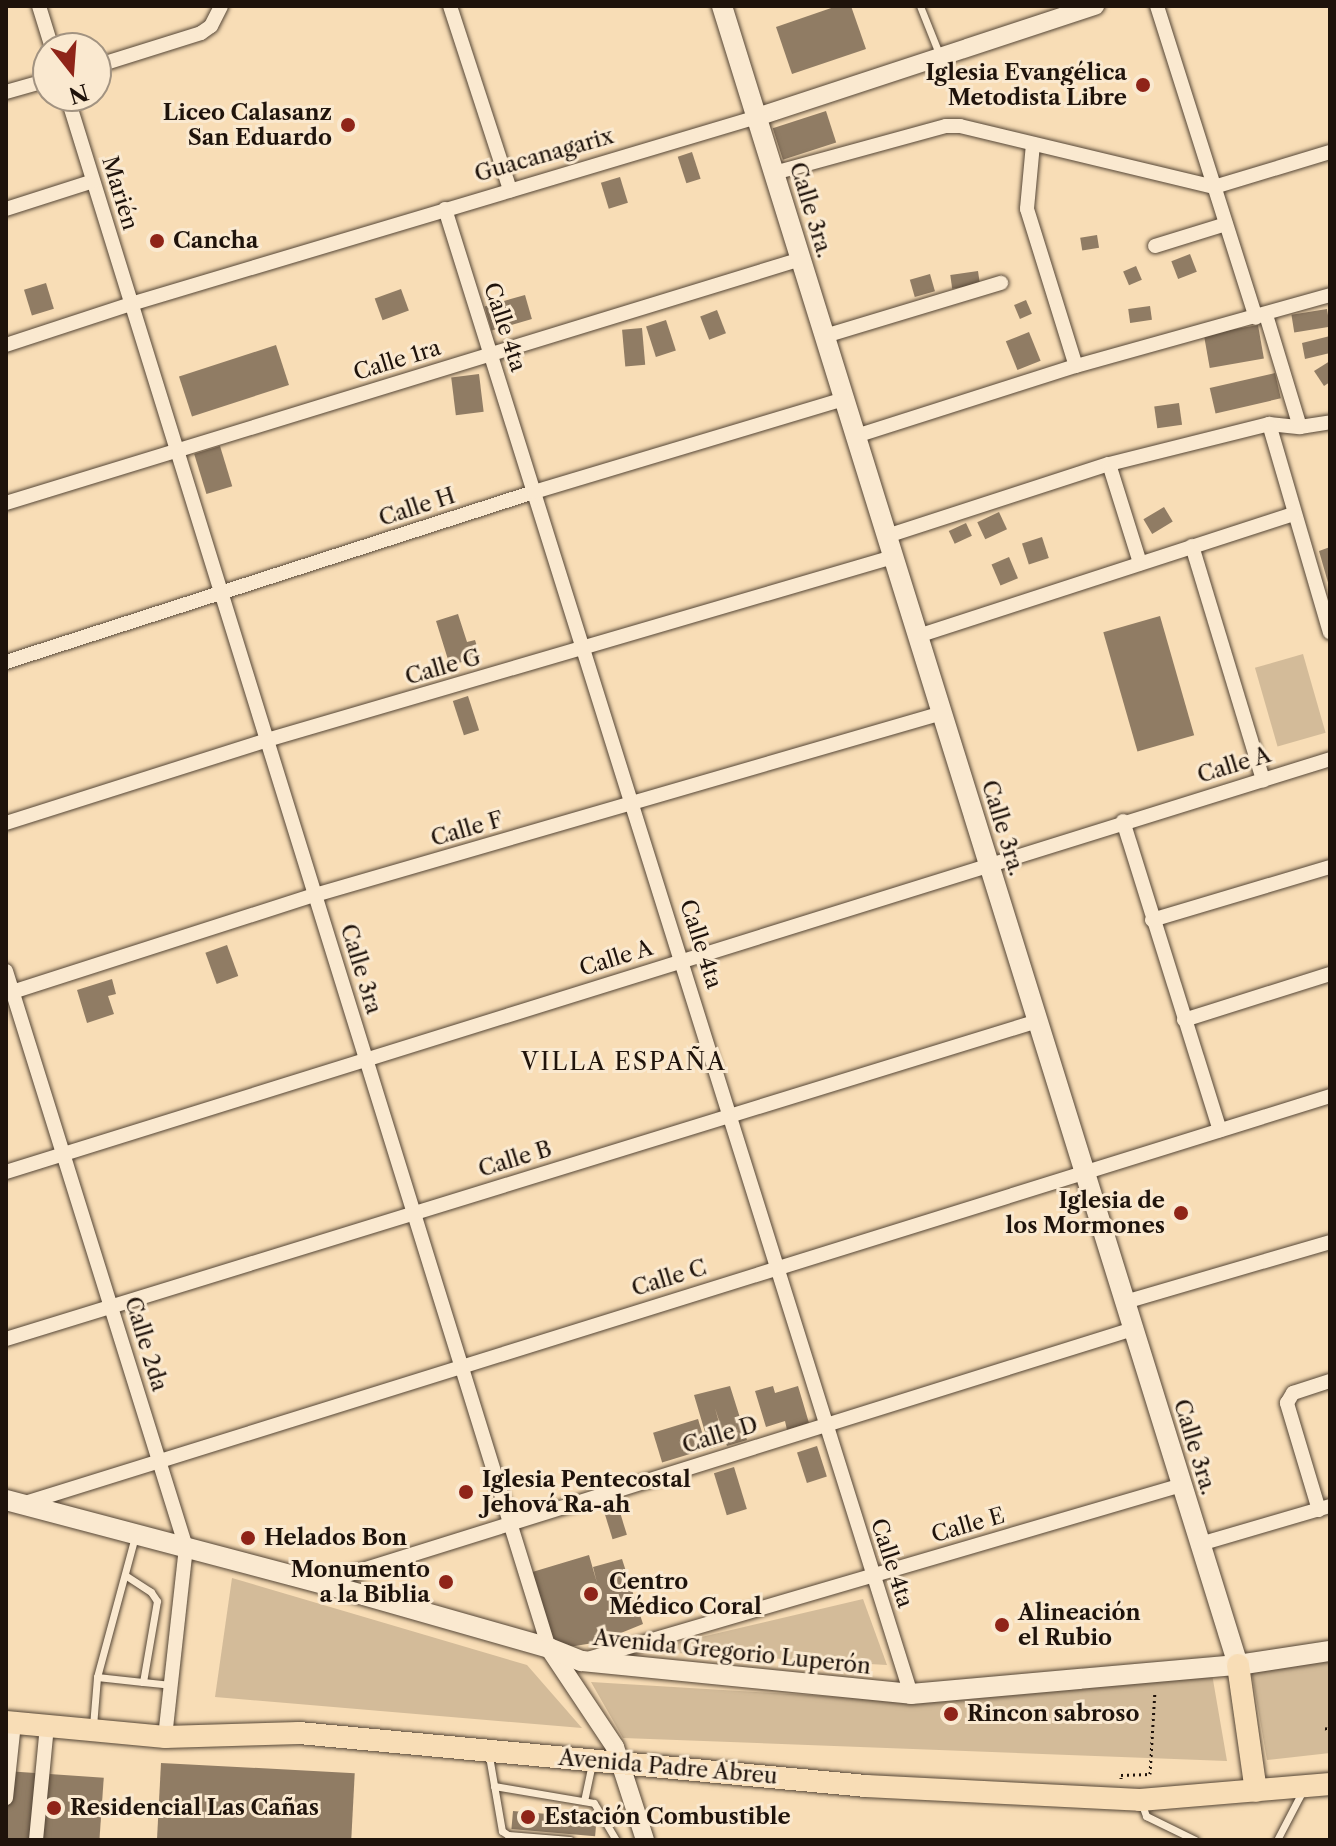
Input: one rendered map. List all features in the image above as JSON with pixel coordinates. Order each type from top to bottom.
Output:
[{"type":"main road","name":"Calle 3ra.","points":[[722,6],[1182,1485],[1233,1665]]},
{"type":"main road","name":"Avenida Gregorio Luperón","points":[[14,1502],[321,1583],[549,1648],[582,1661],[911,1694],[1233,1665],[1330,1651]]},
{"type":"main road","points":[[1233,1665],[1250,1791]]},
{"type":"main road","name":"Avenida Padre Abreu","points":[[10,1722],[165,1737],[299,1733],[866,1786],[1131,1799],[1330,1784]]},
{"type":"street","points":[[39,6],[47,32]]},
{"type":"street","points":[[112,61],[201,33],[211,26],[221,6]]},
{"type":"street","points":[[450,6],[510,190]]},
{"type":"street","name":"Guacanagarix","points":[[6,345],[131,304],[757,117],[1095,6]]},
{"type":"street","points":[[1157,6],[1226,224],[1300,427]]},
{"type":"street","points":[[6,92],[32,85]]},
{"type":"street","name":"Marién","points":[[72,112],[131,304]]},
{"type":"street","points":[[774,173],[946,126],[1214,187],[1330,152]]},
{"type":"street","points":[[1033,144],[1027,209],[1076,366]]},
{"type":"street","points":[[6,209],[93,181]]},
{"type":"street","name":"Calle 4ta","points":[[445,209],[732,1115],[825,1425],[911,1694]]},
{"type":"street","points":[[1155,246],[1226,224]]},
{"type":"street","name":"Calle 1ra","points":[[6,503],[801,259]]},
{"type":"street","points":[[825,336],[1001,283]]},
{"type":"street","points":[[856,436],[1076,366],[1261,317],[1330,295]]},
{"type":"street","name":"Calle 3ra","points":[[131,304],[549,1648]]},
{"type":"street","name":"Calle H","points":[[6,662],[222,595],[534,492],[844,399]]},
{"type":"street","points":[[887,536],[1109,464],[1269,424],[1300,427],[1330,422]]},
{"type":"street","points":[[1269,424],[1330,632]]},
{"type":"street","points":[[1109,464],[1140,563]]},
{"type":"street","points":[[918,636],[1294,514]]},
{"type":"street","points":[[1192,546],[1263,780]]},
{"type":"street","name":"Calle G","points":[[6,823],[267,740],[893,557]]},
{"type":"street","name":"Calle F","points":[[9,993],[315,895],[942,713]]},
{"type":"street","name":"Calle A","points":[[6,1172],[1123,821],[1330,759]]},
{"type":"street","points":[[1123,821],[1220,1130]]},
{"type":"street","points":[[1152,920],[1330,867]]},
{"type":"street","name":"Calle 2da","points":[[6,971],[9,993],[186,1547],[165,1737]]},
{"type":"street","points":[[1184,1020],[1330,974]]},
{"type":"street","name":"Calle B","points":[[6,1339],[1038,1021]]},
{"type":"street","name":"Calle C","points":[[14,1502],[159,1461],[1330,1096]]},
{"type":"street","points":[[1125,1302],[1330,1242]]},
{"type":"street","name":"Calle D","points":[[321,1583],[1133,1329]]},
{"type":"street","points":[[1200,1544],[1324,1508],[1287,1403],[1293,1393],[1330,1381]]},
{"type":"street","name":"Calle E","points":[[582,1661],[1182,1485]]},
{"type":"street","points":[[549,1648],[615,1747],[645,1840]]},
{"type":"street","points":[[6,1798],[10,1722]]},
{"type":"street","points":[[36,1840],[47,1726]]},
{"type":"lane","points":[[920,6],[940,57]]},
{"type":"lane","points":[[93,1730],[97,1677],[135,1534]]},
{"type":"lane","points":[[126,1576],[151,1592],[157,1601],[143,1682]]},
{"type":"lane","points":[[97,1677],[173,1685]]},
{"type":"lane","points":[[488,1750],[502,1831],[508,1835],[570,1840]]},
{"type":"lane","points":[[584,1801],[592,1760]]},
{"type":"lane","points":[[494,1786],[599,1806],[616,1840]]},
{"type":"lane","points":[[1277,1840],[1305,1787]]},
{"type":"lane","points":[[1131,1799],[1146,1816],[1195,1840]]},
{"type":"path","points":[[1131,1799],[1121,1775],[1150,1774],[1155,1692],[1152,1673]]},
{"type":"shaded area","points":[[1303,654],[1326,733],[1278,747],[1255,668]]},
{"type":"shaded area","points":[[232,1578],[527,1665],[582,1728],[215,1697]]},
{"type":"shaded area","points":[[863,1599],[887,1665],[642,1651]]},
{"type":"shaded area","points":[[1330,1662],[1330,1753],[1267,1760],[1251,1669]]},
{"type":"shaded area","points":[[1212,1674],[1227,1761],[623,1738],[591,1682],[924,1702]]},
{"type":"building","points":[[837,6],[851,6],[866,49],[792,74],[776,27]]},
{"type":"building","points":[[826,111],[836,142],[783,160],[773,128]]},
{"type":"building","points":[[692,152],[701,179],[686,183],[678,157]]},
{"type":"building","points":[[620,177],[628,203],[609,209],[601,183]]},
{"type":"building","points":[[1097,235],[1099,248],[1082,250],[1080,238]]},
{"type":"building","points":[[1190,254],[1197,272],[1178,279],[1171,261]]},
{"type":"building","points":[[1136,266],[1142,280],[1129,285],[1123,271]]},
{"type":"building","points":[[978,271],[980,285],[952,289],[950,275]]},
{"type":"building","points":[[930,274],[935,291],[915,297],[910,280]]},
{"type":"building","points":[[46,283],[54,309],[32,316],[24,290]]},
{"type":"building","points":[[401,289],[409,311],[383,320],[375,299]]},
{"type":"building","points":[[525,295],[532,319],[492,331],[485,307]]},
{"type":"building","points":[[1026,300],[1032,314],[1020,319],[1014,305]]},
{"type":"building","points":[[1150,306],[1152,320],[1130,323],[1128,309]]},
{"type":"building","points":[[1327,309],[1330,327],[1294,332],[1291,315]]},
{"type":"building","points":[[717,310],[726,333],[709,340],[700,316]]},
{"type":"building","points":[[666,320],[676,350],[656,357],[646,326]]},
{"type":"building","points":[[1258,325],[1264,358],[1210,368],[1204,335]]},
{"type":"building","points":[[642,328],[645,365],[625,367],[622,330]]},
{"type":"building","points":[[1029,332],[1041,361],[1017,370],[1006,341]]},
{"type":"building","points":[[1330,336],[1330,353],[1305,359],[1302,343]]},
{"type":"building","points":[[276,345],[289,385],[192,416],[179,377]]},
{"type":"building","points":[[1330,361],[1330,382],[1324,386],[1314,371]]},
{"type":"building","points":[[1275,373],[1281,398],[1216,413],[1210,388]]},
{"type":"building","points":[[479,374],[484,412],[456,415],[451,377]]},
{"type":"building","points":[[1179,403],[1182,425],[1157,428],[1154,406]]},
{"type":"building","points":[[220,446],[232,486],[206,494],[194,454]]},
{"type":"building","points":[[1164,507],[1173,522],[1152,534],[1143,519]]},
{"type":"building","points":[[999,512],[1007,529],[985,539],[977,522]]},
{"type":"building","points":[[966,523],[972,536],[955,544],[949,531]]},
{"type":"building","points":[[1042,537],[1049,558],[1029,564],[1022,543]]},
{"type":"building","points":[[1330,547],[1330,586],[1329,586],[1319,551]]},
{"type":"building","points":[[1009,557],[1018,578],[1000,586],[992,564]]},
{"type":"building","points":[[458,614],[467,642],[475,640],[480,656],[450,666],[436,621]]},
{"type":"building","points":[[1160,616],[1194,735],[1137,751],[1103,632]]},
{"type":"building","points":[[468,696],[479,730],[464,735],[453,701]]},
{"type":"building","points":[[227,945],[238,976],[217,984],[205,953]]},
{"type":"building","points":[[112,979],[116,994],[108,996],[114,1014],[87,1023],[77,990]]},
{"type":"building","points":[[730,1386],[747,1440],[727,1446],[715,1408],[725,1444],[710,1449],[694,1395]]},
{"type":"building","points":[[773,1386],[775,1393],[798,1386],[809,1423],[787,1430],[785,1421],[766,1427],[755,1391]]},
{"type":"building","points":[[698,1419],[707,1449],[662,1462],[653,1433]]},
{"type":"building","points":[[817,1446],[827,1476],[807,1483],[797,1452]]},
{"type":"building","points":[[734,1467],[747,1509],[727,1515],[714,1473]]},
{"type":"building","points":[[619,1509],[627,1535],[613,1539],[605,1513]]},
{"type":"building","points":[[589,1555],[597,1583],[593,1567],[622,1559],[643,1624],[611,1637],[612,1640],[556,1649],[529,1573]]},
{"type":"building","points":[[161,1763],[355,1773],[351,1840],[157,1840]]},
{"type":"building","name":"Residencial Las Cañas","points":[[6,1771],[104,1778],[99,1840],[6,1840]]},
{"type":"building","points":[[513,1811],[597,1818],[595,1836],[511,1829]]},
{"type":"place","name":"Iglesia Evangélica Metodista Libre","points":[[1143,85]]},
{"type":"place","name":"Liceo Calasanz San Eduardo","points":[[348,125]]},
{"type":"place","name":"Cancha","points":[[157,241]]},
{"type":"place","name":"Iglesia de los Mormones","points":[[1181,1213]]},
{"type":"place","name":"Iglesia Pentecostal Jehová Ra-ah","points":[[466,1492]]},
{"type":"place","name":"Helados Bon","points":[[248,1538]]},
{"type":"place","name":"Monumento a la Biblia","points":[[446,1582]]},
{"type":"place","name":"Centro Médico Coral","points":[[591,1594]]},
{"type":"place","name":"Alineación el Rubio","points":[[1002,1625]]},
{"type":"place","name":"Rincon sabroso","points":[[951,1714]]},
{"type":"place","name":"Residencial Las Cañas","points":[[54,1808]]},
{"type":"place","name":"Estación Combustible","points":[[528,1817]]},
{"type":"district","name":"VILLA ESPAÑA","points":[[624,1062]]}]
